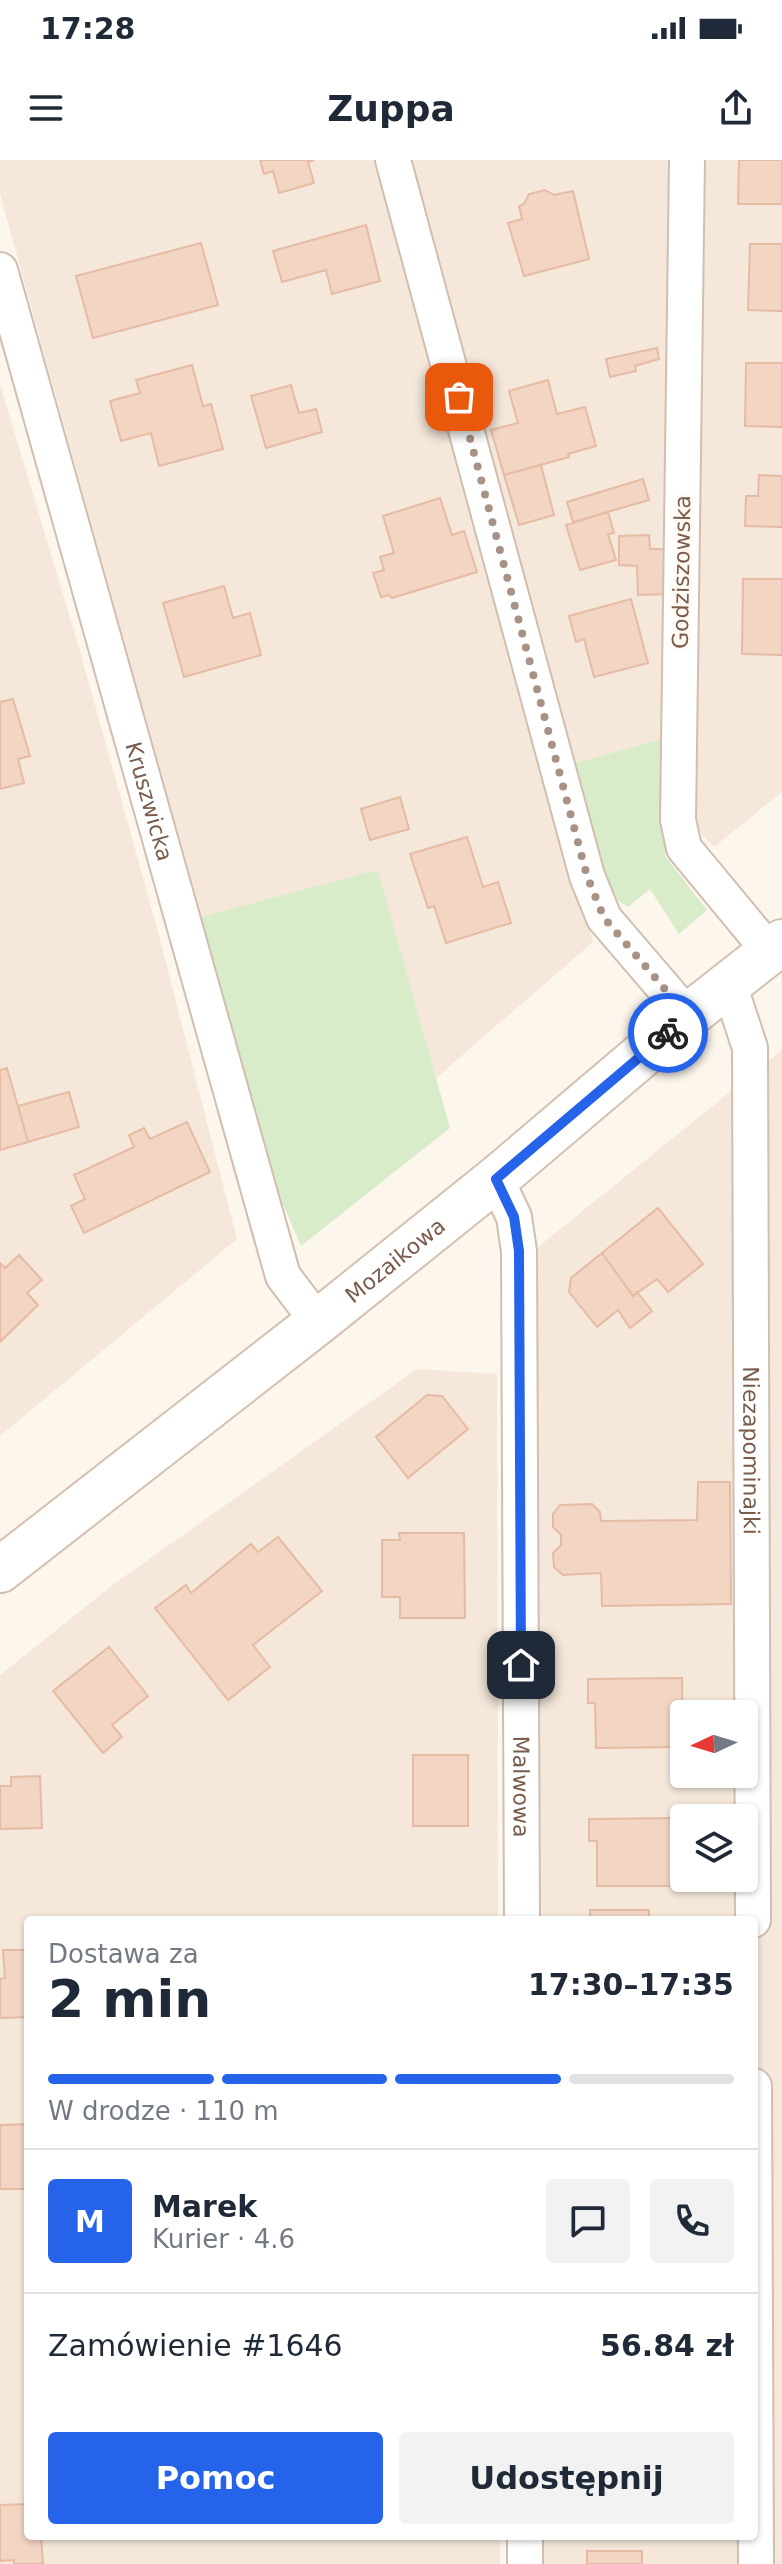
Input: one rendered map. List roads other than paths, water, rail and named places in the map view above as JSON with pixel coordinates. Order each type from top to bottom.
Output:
[{"type":"street","points":[[393,160],[587,876],[604,918],[688,1016]]},
{"type":"street","name":"Godziszowska","points":[[687,160],[678,820],[684,848],[776,947]]},
{"type":"street","name":"Kruszwicka","points":[[0,270],[283,1276],[318,1322]]},
{"type":"street","name":"Mozaikowa","points":[[0,1570],[318,1322],[776,947]]},
{"type":"street","name":"Niezapominajki","points":[[729,984],[750,1048],[753,1916]]},
{"type":"street","name":"Malwowa","points":[[496,1179],[514,1217],[519,1251],[522,1916]]},
{"type":"street","points":[[525,2540],[525,2564]]},
{"type":"street","points":[[756,2540],[756,2564]]}]
